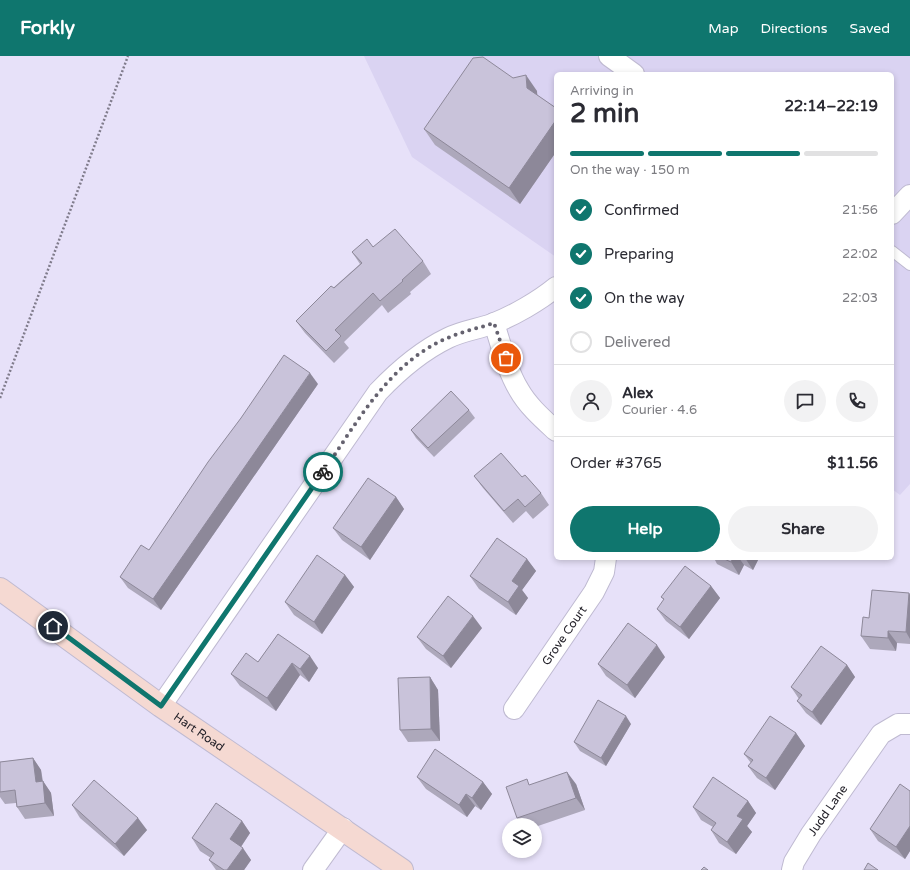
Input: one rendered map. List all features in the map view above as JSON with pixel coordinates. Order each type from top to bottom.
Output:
[{"type":"street","points":[[609,56],[631,72]]},
{"type":"street","points":[[894,212],[910,196]]},
{"type":"street","points":[[161,706],[378,392],[401,369],[426,350],[450,337],[494,323],[544,297],[554,290]]},
{"type":"street","points":[[494,323],[519,390],[539,415],[554,429]]},
{"type":"street","name":"Grove Court","points":[[514,709],[594,592],[604,572],[606,560]]},
{"type":"street","name":"Hart Road","points":[[0,589],[161,706],[343,828],[402,870]]},
{"type":"street","name":"Judd Lane","points":[[792,870],[794,862],[811,834],[881,734],[898,724],[910,724]]},
{"type":"street","points":[[313,870],[343,828]]},
{"type":"lane","points":[[894,253],[910,265]]},
{"type":"path","points":[[0,398],[128,56]]},
{"type":"shaded area","points":[[364,56],[910,56],[910,484],[900,495],[894,490],[894,72],[554,72],[554,256],[412,157]]},
{"type":"building","points":[[483,57],[513,78],[526,75],[527,88],[554,107],[554,123],[509,188],[424,129],[473,58]]},
{"type":"building","points":[[395,229],[423,261],[380,301],[373,293],[335,330],[341,336],[326,351],[296,321],[331,286],[334,288],[362,263],[352,252],[367,239],[373,247]]},
{"type":"building","points":[[284,355],[310,373],[153,599],[120,577],[141,545],[149,550],[208,462],[241,418]]},
{"type":"building","points":[[451,391],[469,410],[428,448],[411,430]]},
{"type":"building","points":[[501,453],[522,477],[525,475],[541,493],[525,507],[518,499],[504,511],[474,476]]},
{"type":"building","points":[[368,478],[396,497],[361,547],[333,528]]},
{"type":"building","points":[[497,538],[527,559],[512,581],[519,586],[508,602],[470,576]]},
{"type":"building","points":[[317,555],[345,575],[314,622],[285,602]]},
{"type":"building","points":[[685,566],[711,586],[680,627],[657,609],[664,599],[661,597]]},
{"type":"building","points":[[872,590],[909,593],[906,632],[888,631],[888,638],[861,636],[863,617],[869,618]]},
{"type":"building","points":[[448,596],[473,616],[443,656],[417,637]]},
{"type":"building","points":[[628,623],[657,645],[627,685],[598,664]]},
{"type":"building","points":[[278,634],[310,656],[300,669],[292,663],[267,698],[231,674],[246,653],[258,662]]},
{"type":"building","points":[[821,646],[847,665],[812,712],[797,701],[802,695],[791,687]]},
{"type":"building","points":[[430,677],[431,729],[400,730],[398,678]]},
{"type":"building","points":[[598,700],[626,716],[601,758],[574,742]]},
{"type":"building","points":[[770,716],[796,733],[766,778],[748,766],[753,760],[744,754]]},
{"type":"building","points":[[435,749],[483,782],[472,798],[466,794],[459,805],[417,777]]},
{"type":"building","points":[[33,758],[36,782],[43,781],[45,803],[17,807],[15,790],[0,792],[0,762]]},
{"type":"building","points":[[567,772],[576,798],[517,818],[506,787],[527,779],[529,785]]},
{"type":"building","points":[[713,777],[748,801],[737,816],[743,819],[727,842],[711,830],[716,823],[693,807]]},
{"type":"building","points":[[94,780],[138,818],[115,844],[72,805]]},
{"type":"building","points":[[900,784],[910,791],[910,826],[896,847],[870,829]]},
{"type":"building","points":[[216,803],[242,821],[230,839],[243,848],[227,870],[224,870],[209,860],[214,853],[192,838]]},
{"type":"building","points":[[868,863],[878,870],[864,870]]},
{"type":"building","points":[[704,867],[708,870],[701,870]]},
{"type":"way so far","points":[[323,472],[378,392],[401,369],[426,350],[450,337],[494,323],[506,358]]},
{"type":"route","points":[[53,626],[161,706],[323,472]]}]
